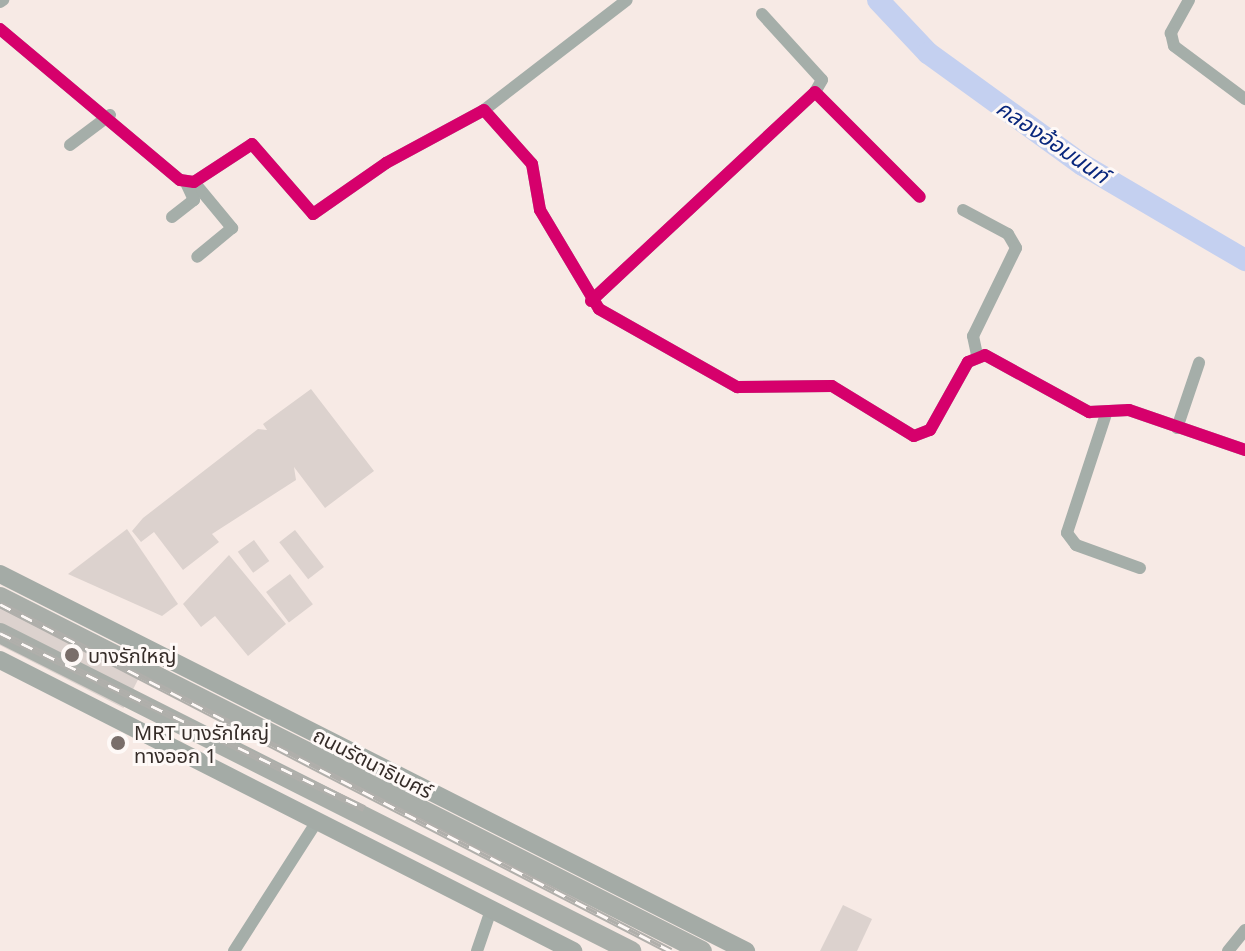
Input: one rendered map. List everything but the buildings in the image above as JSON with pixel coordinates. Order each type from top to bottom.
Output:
[{"type":"main road","name":"ถนนรัตนาธิเบศร์","points":[[0,574],[746,951]]},
{"type":"main road","points":[[0,586],[115,655]]},
{"type":"main road","name":"ถนนรัตนาธิเบศร์","points":[[0,597],[702,951]]},
{"type":"main road","points":[[0,633],[631,951]]},
{"type":"main road","points":[[0,643],[102,684]]},
{"type":"main road","points":[[0,660],[573,951]]},
{"type":"main road","points":[[597,898],[718,951]]},
{"type":"main road","points":[[581,926],[622,951]]},
{"type":"street","points":[[189,181],[252,144],[317,214],[386,163],[484,110],[627,0]]},
{"type":"street","points":[[1189,0],[1171,33],[1174,46],[1245,99]]},
{"type":"street","points":[[591,301],[815,92],[822,80],[762,14]]},
{"type":"street","points":[[0,29],[189,181],[232,228],[197,257]]},
{"type":"street","points":[[815,92],[920,197]]},
{"type":"street","points":[[484,110],[532,164],[540,210],[591,301],[718,380],[747,387],[832,386],[914,436],[930,430],[977,355],[973,336],[1016,248],[1008,234],[963,210]]},
{"type":"street","points":[[70,145],[110,115]]},
{"type":"street","points":[[172,217],[196,195],[189,181]]},
{"type":"street","points":[[977,355],[997,359],[1076,407],[1129,410],[1245,450]]},
{"type":"street","points":[[1177,428],[1199,363]]},
{"type":"street","points":[[1107,411],[1067,533],[1076,545],[1140,568]]},
{"type":"street","points":[[234,951],[317,821]]},
{"type":"street","points":[[477,951],[491,910]]},
{"type":"street","points":[[1228,951],[1245,930]]},
{"type":"waterway","name":"คลองอ้อมนนท์","points":[[878,0],[928,53],[1083,165],[1245,260]]},
{"type":"railway","points":[[0,604],[671,951]]},
{"type":"railway","points":[[0,633],[364,808]]},
{"type":"cycle path","points":[[0,29],[180,180],[194,182],[252,144],[313,214],[386,163],[484,110],[532,164],[540,210],[599,309],[737,387],[832,386],[914,436],[930,430],[968,362],[985,355],[1089,412],[1129,410],[1245,450]]},
{"type":"cycle path","points":[[591,301],[815,92],[920,197]]},
{"type":"place","name":"บางรักใหญ่","points":[[72,655]]},
{"type":"place","name":"MRT บางรักใหญ่ ทางออก 1","points":[[118,743]]}]
